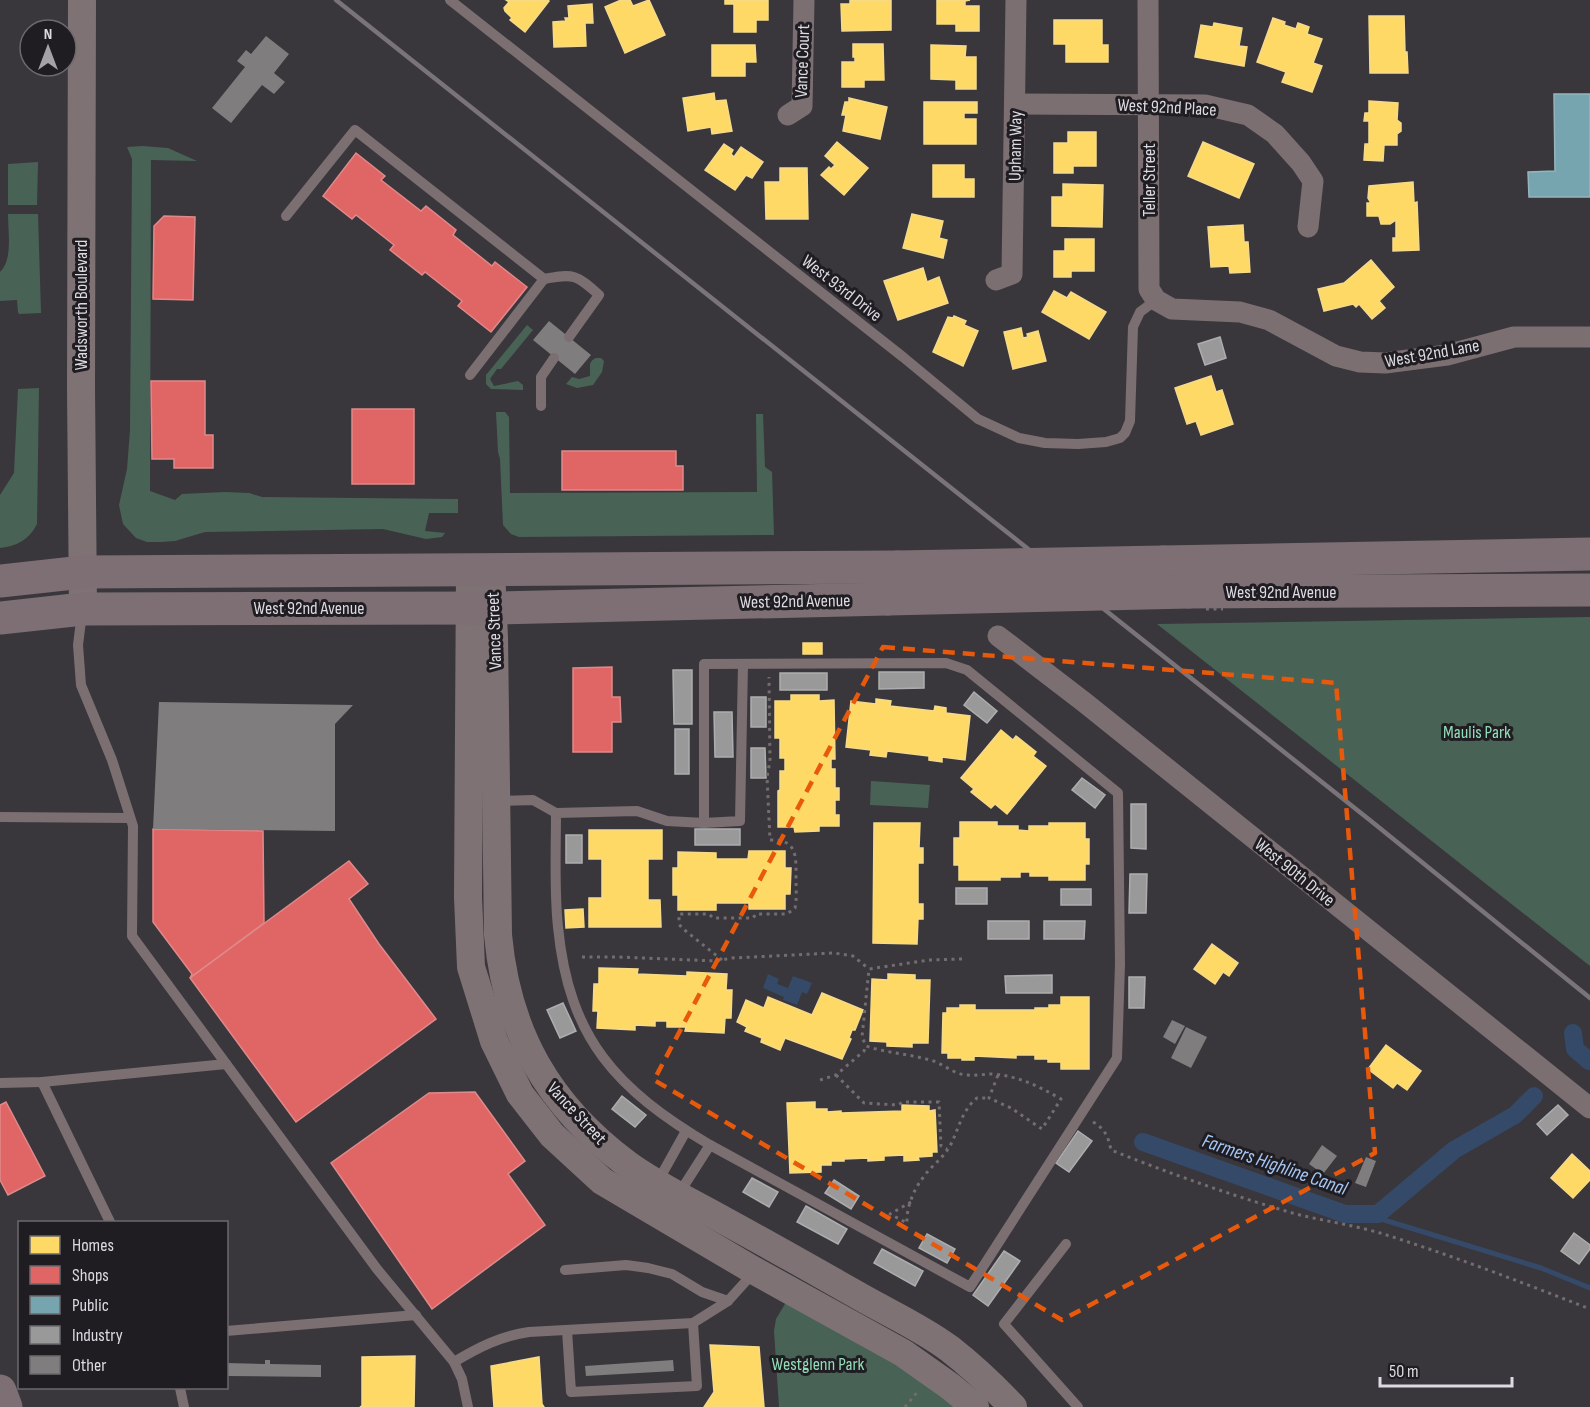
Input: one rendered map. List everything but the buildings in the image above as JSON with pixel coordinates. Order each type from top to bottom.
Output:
[{"type":"main road","name":"West 92nd Avenue","points":[[0,581],[83,573],[897,567],[1590,554]]},
{"type":"main road","name":"West 92nd Avenue","points":[[0,618],[83,609],[482,608],[1190,592],[1590,590]]},
{"type":"main road","points":[[0,1390],[6,1407]]},
{"type":"street","name":"Wadsworth Boulevard","points":[[81,0],[83,609]]},
{"type":"street","name":"Vance Court","points":[[788,116],[802,106],[804,0]]},
{"type":"street","name":"Upham Way","points":[[996,280],[1012,274],[1016,0]]},
{"type":"street","name":"Teller Street","points":[[1148,0],[1152,294]]},
{"type":"street","name":"West 92nd Place","points":[[1016,104],[1205,105],[1248,115],[1275,134],[1301,163],[1313,181],[1308,227]]},
{"type":"street","name":"West 92nd Lane","points":[[1152,294],[1172,309],[1240,312],[1269,320],[1336,356],[1360,362],[1385,363],[1447,355],[1514,337],[1590,337]]},
{"type":"street","name":"Vance Street","points":[[481,569],[496,801],[501,968],[516,1024],[530,1054],[565,1106],[628,1164],[661,1200],[753,1270],[903,1353],[975,1407]]},
{"type":"street","name":"Vance Street","points":[[482,608],[469,937],[471,967],[494,1041],[506,1070],[520,1094],[552,1135],[602,1181],[661,1200],[934,1338],[984,1376],[1013,1407]]},
{"type":"street","name":"West 90th Drive","points":[[998,636],[1084,702],[1590,1108]]},
{"type":"lane","name":"West 93rd Drive","points":[[450,0],[903,357],[978,419],[1019,438],[1045,443],[1078,444],[1106,442],[1120,438],[1125,433],[1130,421],[1133,327],[1152,294]]},
{"type":"lane","points":[[286,216],[354,130],[544,279]]},
{"type":"lane","points":[[470,375],[544,279],[565,275],[581,279],[599,295],[569,337]]},
{"type":"lane","points":[[541,406],[541,377],[554,357]]},
{"type":"lane","points":[[83,609],[78,645],[81,685],[112,760],[133,826],[132,936],[377,1269],[454,1362],[462,1378],[468,1407]]},
{"type":"lane","points":[[556,813],[559,934],[569,992],[585,1031],[599,1054],[652,1106],[686,1131],[970,1287],[1117,1058],[1120,964],[1118,793],[968,670],[946,663],[704,664],[704,823]]},
{"type":"lane","points":[[496,801],[533,800],[556,813],[637,811],[667,821],[704,823],[740,821],[743,664]]},
{"type":"lane","points":[[0,817],[130,818]]},
{"type":"lane","points":[[0,1083],[42,1082],[226,1064]]},
{"type":"lane","points":[[42,1082],[110,1221]]},
{"type":"lane","points":[[661,1200],[686,1131]]},
{"type":"lane","points":[[661,1200],[710,1145]]},
{"type":"lane","points":[[1066,1244],[1004,1324],[1078,1407]]},
{"type":"lane","points":[[565,1270],[626,1265],[648,1268],[672,1274],[702,1292],[728,1301]]},
{"type":"lane","points":[[454,1362],[486,1344],[510,1335],[693,1323],[728,1301],[753,1270]]},
{"type":"lane","points":[[228,1331],[417,1316]]},
{"type":"lane","points":[[567,1330],[571,1392],[697,1386],[693,1323]]},
{"type":"lane","points":[[180,1389],[184,1407]]},
{"type":"path","points":[[722,960],[682,928],[679,924],[679,914],[709,914],[713,918],[753,918],[756,914],[787,914],[795,908],[796,858],[794,849],[786,842],[770,840],[767,777],[770,761],[769,665]]},
{"type":"path","points":[[582,957],[716,961],[834,953],[853,956],[869,969],[929,960],[962,959]]},
{"type":"path","points":[[820,1080],[836,1075],[864,1051],[866,1046],[862,1037],[869,969]]},
{"type":"path","points":[[866,1046],[893,1054],[932,1060],[954,1072],[968,1076],[1009,1076],[1032,1082],[1060,1099],[1042,1129],[1011,1108],[989,1098],[977,1098],[957,1126],[952,1142],[942,1159],[922,1179],[911,1202],[906,1212],[907,1223],[890,1214],[911,1202]]},
{"type":"path","points":[[836,1075],[864,1103],[898,1105],[903,1102],[939,1102],[941,1146],[947,1150]]},
{"type":"path","points":[[989,1098],[998,1075]]},
{"type":"path","points":[[1081,1114],[1102,1127],[1107,1134],[1111,1150],[1128,1157],[1231,1194],[1298,1214],[1378,1232],[1590,1309]]},
{"type":"path","points":[[905,1407],[923,1385]]},
{"type":"highlighted area","points":[[883,647],[1336,683],[1375,1153],[1062,1320],[654,1080]]},
{"type":"green space","points":[[127,147],[168,148],[197,161],[151,160],[150,491],[175,500],[182,494],[225,492],[249,493],[262,497],[458,499],[458,513],[429,513],[425,531],[445,533],[442,537],[426,539],[383,529],[205,532],[175,541],[147,542],[136,538],[123,524],[119,505],[127,469],[130,430],[132,159]]},
{"type":"green space","points":[[38,162],[37,205],[8,205],[8,164]]},
{"type":"green space","points":[[8,214],[38,214],[41,313],[19,314],[17,300],[0,301],[0,272],[8,253]]},
{"type":"green space","points":[[527,325],[533,330],[490,379],[494,386],[518,381],[523,385],[523,390],[491,389],[486,384],[486,375]]},
{"type":"green space","points":[[596,358],[604,361],[602,372],[593,385],[577,388],[566,384],[572,377],[579,379],[590,376],[590,363]]},
{"type":"green space","points":[[39,388],[37,524],[22,541],[0,548],[0,495],[14,473],[18,389]]},
{"type":"green space","points":[[496,412],[505,412],[509,417],[510,493],[757,492],[756,414],[763,414],[765,467],[772,472],[774,535],[519,537],[511,534],[503,525]]},
{"type":"green space","name":"Maulis Park","points":[[1590,617],[1590,966],[1157,624]]},
{"type":"green space","points":[[871,781],[930,785],[928,808],[870,805]]},
{"type":"green space","name":"Westglenn Park","points":[[788,1299],[903,1361],[961,1407],[779,1407],[774,1331],[776,1319]]},
{"type":"water","points":[[768,974],[779,979],[777,984],[788,988],[793,976],[812,983],[807,994],[802,992],[797,1005],[763,988]]},
{"type":"waterway","name":"Farmers Highline Canal","points":[[1573,1033],[1575,1049],[1589,1061]]},
{"type":"waterway","name":"Farmers Highline Canal","points":[[1143,1142],[1345,1214],[1378,1214],[1454,1150],[1515,1115],[1534,1096]]},
{"type":"waterway","points":[[1381,1219],[1541,1268],[1590,1288]]},
{"type":"railway","points":[[336,0],[1371,821],[1590,998]]}]
